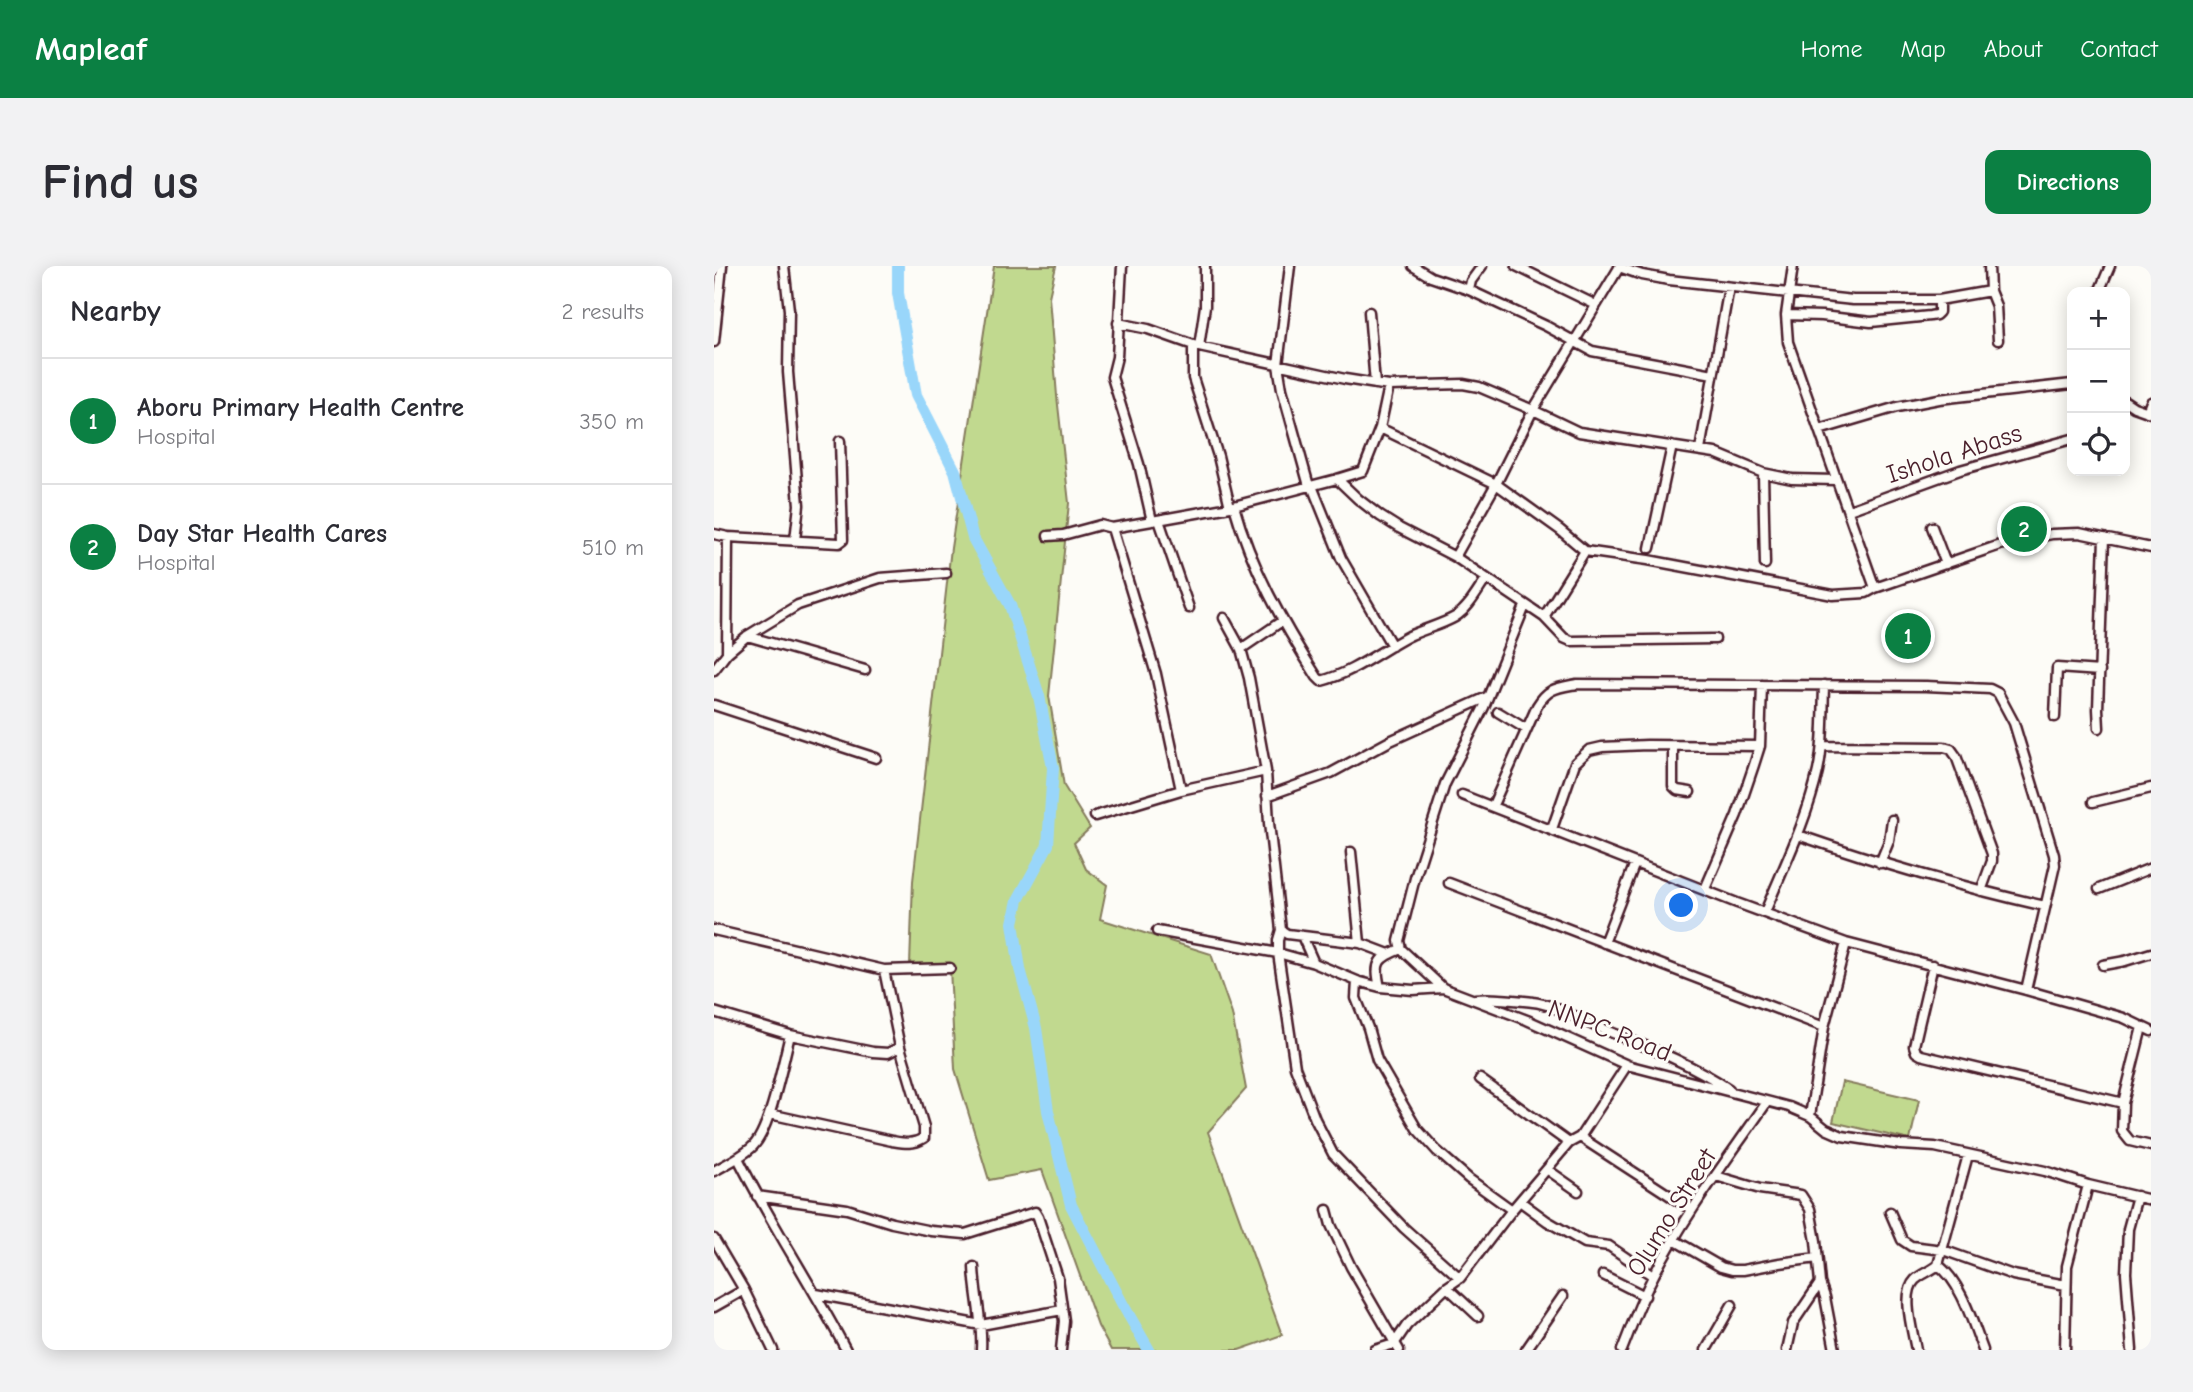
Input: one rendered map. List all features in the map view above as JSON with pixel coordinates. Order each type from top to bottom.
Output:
[{"type":"street","points":[[714,342],[722,266]]},
{"type":"street","points":[[784,266],[789,310],[788,372],[799,505],[795,540]]},
{"type":"street","points":[[1122,266],[1117,356],[1112,377],[1156,520],[1189,608]]},
{"type":"street","points":[[1205,266],[1205,306],[1192,367],[1195,386],[1232,507],[1248,549],[1282,621],[1317,677],[1321,681],[1357,667],[1391,646],[1453,618],[1470,603],[1486,579]]},
{"type":"street","points":[[1290,266],[1278,365],[1282,389],[1311,486],[1341,558],[1391,646]]},
{"type":"street","points":[[1413,266],[1431,277],[1469,290],[1575,340],[1591,351],[1713,374]]},
{"type":"street","points":[[1469,290],[1471,281],[1482,266]]},
{"type":"street","points":[[1516,266],[1596,305]]},
{"type":"street","points":[[1793,266],[1786,315],[1787,342],[1875,588]]},
{"type":"street","points":[[1989,266],[1990,291],[1996,306],[1998,340]]},
{"type":"street","points":[[2101,287],[2109,266]]},
{"type":"street","points":[[1455,557],[1533,410],[1620,267],[1642,275],[1853,300],[1939,300],[1990,291]]},
{"type":"street","points":[[1700,450],[1730,287]]},
{"type":"street","points":[[1786,315],[1871,321],[1918,317],[1936,315],[1939,312],[1939,300]]},
{"type":"street","points":[[1369,312],[1375,384]]},
{"type":"street","points":[[1118,323],[1148,329],[1196,346],[1375,384],[1463,384],[1479,387],[1579,432],[1724,455],[1763,473],[1792,479],[1835,480]]},
{"type":"street","points":[[1819,430],[1908,405],[1940,399],[2067,385]]},
{"type":"street","points":[[1048,536],[1063,535],[1100,525],[1112,528],[1232,507],[1363,471],[1380,428],[1389,386]]},
{"type":"street","points":[[2130,404],[2149,413],[2151,402]]},
{"type":"street","points":[[2126,413],[2134,407]]},
{"type":"street","points":[[1380,428],[1496,484],[1585,551],[1648,559],[1833,595],[1866,593],[2000,545],[2052,534],[2079,533],[2151,548]]},
{"type":"street","name":"Ishola Abass","points":[[1849,510],[1960,470],[2067,440]]},
{"type":"street","points":[[714,534],[839,544],[843,540],[840,441]]},
{"type":"street","points":[[1650,548],[1672,446]]},
{"type":"street","points":[[1763,473],[1765,564]]},
{"type":"street","points":[[1337,479],[1358,499],[1399,528],[1455,557],[1544,617],[1564,638],[1572,641],[1715,639]]},
{"type":"street","points":[[1932,527],[1946,564]]},
{"type":"street","points":[[1112,528],[1156,674],[1181,790]]},
{"type":"street","points":[[727,653],[728,537]]},
{"type":"street","points":[[2099,728],[2104,538]]},
{"type":"street","points":[[1544,617],[1585,551]]},
{"type":"street","points":[[714,670],[727,653],[747,636],[798,605],[866,582],[946,573]]},
{"type":"street","points":[[1443,988],[1401,949],[1399,941],[1415,878],[1445,784],[1488,697],[1525,606]]},
{"type":"street","points":[[1224,618],[1241,649],[1249,678],[1266,771],[1281,930],[1278,953],[1295,1067],[1323,1137],[1333,1154],[1404,1228],[1460,1278]]},
{"type":"street","points":[[1241,649],[1282,621]]},
{"type":"street","points":[[747,636],[865,670]]},
{"type":"street","points":[[2055,717],[2057,668],[2100,671]]},
{"type":"street","points":[[1493,805],[1526,729],[1546,692],[1558,687],[1577,684],[1824,685],[1990,689],[1998,693],[2014,723],[2054,855],[2055,865],[2026,990]]},
{"type":"street","points":[[1705,889],[1737,816],[1760,746],[1762,685]]},
{"type":"street","points":[[1765,912],[1798,835],[1818,771],[1822,746],[1824,685]]},
{"type":"street","points":[[1267,796],[1331,773],[1390,741],[1488,697]]},
{"type":"street","points":[[714,705],[876,758]]},
{"type":"street","points":[[1499,712],[1526,729]]},
{"type":"street","points":[[1822,746],[1884,745],[1951,749],[1956,756],[1992,854],[1981,891]]},
{"type":"street","points":[[1673,746],[1673,786],[1677,790],[1690,792]]},
{"type":"street","points":[[1552,829],[1575,763],[1590,750],[1602,747],[1760,746]]},
{"type":"street","points":[[1095,816],[1181,790],[1266,771]]},
{"type":"street","points":[[2093,802],[2151,788]]},
{"type":"street","points":[[1462,795],[1846,943],[2026,990],[2124,1018],[2147,1029],[2123,1103],[2122,1131],[2130,1140],[2151,1146]]},
{"type":"street","points":[[1880,863],[1889,841],[1892,820]]},
{"type":"street","points":[[1798,835],[1880,863],[2045,906]]},
{"type":"street","points":[[1351,852],[1360,943]]},
{"type":"street","points":[[1604,943],[1635,863]]},
{"type":"street","points":[[2099,889],[2151,868]]},
{"type":"street","points":[[1448,883],[1824,1027]]},
{"type":"street","points":[[714,930],[884,970],[950,968]]},
{"type":"street","points":[[1281,930],[1287,934],[1360,943],[1389,954]]},
{"type":"street","name":"NNPC Road","points":[[1157,931],[1278,953],[1380,987],[1413,990],[1443,988],[1527,1020],[1627,1065],[1789,1107],[1810,1116],[1826,1129],[1842,1136],[1935,1147],[2045,1171],[2088,1185],[2151,1200]]},
{"type":"street","points":[[1302,936],[1314,963]]},
{"type":"street","points":[[1810,1116],[1824,1027],[1846,943]]},
{"type":"street","points":[[1380,987],[1376,972],[1379,963],[1383,956],[1401,949]]},
{"type":"street","points":[[2103,965],[2151,953]]},
{"type":"street","points":[[1933,965],[1914,1046],[1916,1052],[2123,1103]]},
{"type":"street","points":[[770,1114],[892,1141],[908,1143],[924,1138],[924,1127],[901,1048],[884,970]]},
{"type":"street","points":[[1357,981],[1356,998],[1377,1060],[1417,1129],[1437,1152],[1512,1210]]},
{"type":"street","points":[[1472,999],[1534,1002],[1567,1013],[1707,1074],[1733,1093]]},
{"type":"street","points":[[1524,1003],[1527,1020]]},
{"type":"street","points":[[714,1012],[790,1035],[873,1052],[888,1053],[901,1048]]},
{"type":"street","points":[[714,1171],[754,1147],[770,1114],[790,1035]]},
{"type":"street","points":[[1397,1347],[1408,1325],[1460,1278],[1512,1210],[1570,1143],[1580,1137],[1627,1065]]},
{"type":"street","points":[[1480,1079],[1570,1143]]},
{"type":"street","name":"Olumo Street","points":[[1622,1350],[1654,1276],[1674,1240],[1767,1102]]},
{"type":"street","points":[[1580,1137],[1692,1210]]},
{"type":"street","points":[[1916,1350],[1908,1308],[1910,1286],[1917,1278],[1938,1265],[1968,1155]]},
{"type":"street","points":[[737,1158],[817,1294],[846,1350]]},
{"type":"street","points":[[1548,1170],[1578,1191]]},
{"type":"street","points":[[1716,1176],[1760,1189],[1801,1195],[1810,1209],[1820,1283],[1835,1350]]},
{"type":"street","points":[[2065,1350],[2067,1266],[2088,1185]]},
{"type":"street","points":[[757,1196],[847,1209],[892,1223],[965,1234],[1035,1212],[1058,1278],[1062,1310],[1061,1350]]},
{"type":"street","points":[[2132,1350],[2126,1273],[2128,1229],[2137,1196]]},
{"type":"street","points":[[1521,1202],[1585,1243],[1609,1245],[1654,1276]]},
{"type":"street","points":[[1326,1210],[1345,1255],[1397,1347]]},
{"type":"street","points":[[1890,1212],[1905,1244],[1943,1250],[2013,1275],[2066,1285]]},
{"type":"street","points":[[714,1240],[744,1290],[772,1347],[762,1350]]},
{"type":"street","points":[[1674,1240],[1721,1267],[1732,1270],[1817,1258]]},
{"type":"street","points":[[1938,1265],[1950,1273],[1983,1350]]},
{"type":"street","points":[[974,1267],[981,1325],[981,1350]]},
{"type":"street","points":[[1604,1275],[1645,1296]]},
{"type":"street","points":[[1787,1350],[1793,1324],[1820,1283]]},
{"type":"street","points":[[1447,1287],[1478,1315]]},
{"type":"street","points":[[714,1307],[744,1290]]},
{"type":"street","points":[[817,1294],[981,1325],[1062,1310]]},
{"type":"street","points":[[1526,1350],[1563,1296]]},
{"type":"street","points":[[1706,1350],[1732,1305]]},
{"type":"street","points":[[1375,1350],[1397,1347]]},
{"type":"green space","points":[[994,266],[1056,266],[1049,297],[1069,503],[1049,696],[1064,786],[1090,828],[1074,843],[1086,869],[1107,885],[1100,919],[1211,954],[1232,1014],[1246,1089],[1208,1132],[1282,1335],[1239,1350],[1111,1350],[1098,1326],[1042,1170],[989,1180],[955,1069],[950,968],[910,965],[913,881],[951,548]]},
{"type":"green space","points":[[1842,1082],[1919,1100],[1910,1140],[1833,1122]]},
{"type":"waterway","points":[[898,266],[898,293],[916,395],[955,471],[973,538],[1010,605],[1039,696],[1053,768],[1048,845],[1018,900],[1013,923],[1020,969],[1036,1028],[1048,1111],[1071,1205],[1149,1350]]},
{"type":"place","name":"Day Star Health Cares","points":[[2024,529]]},
{"type":"place","name":"Aboru Primary Health Centre","points":[[1908,636]]}]
